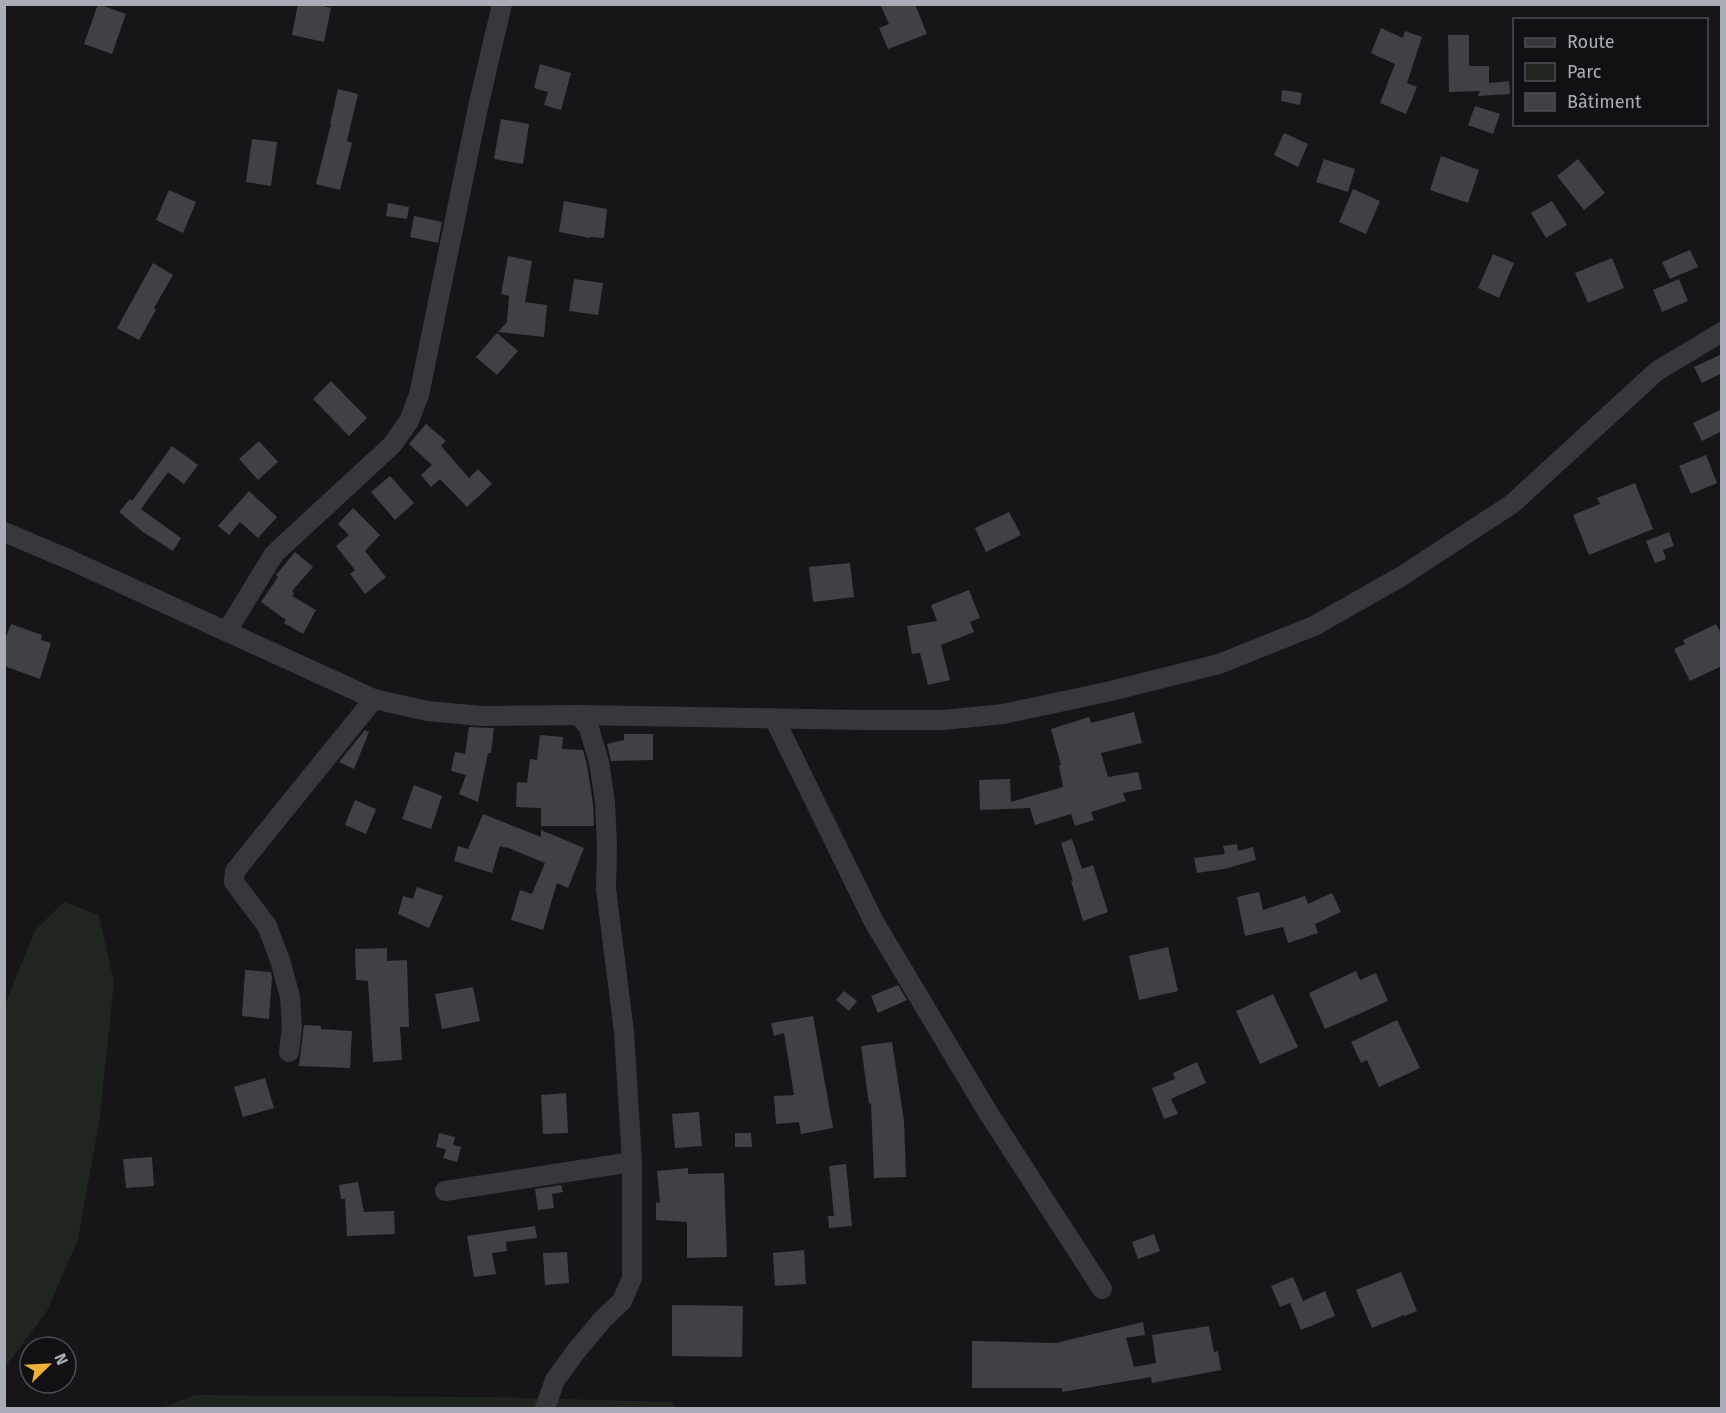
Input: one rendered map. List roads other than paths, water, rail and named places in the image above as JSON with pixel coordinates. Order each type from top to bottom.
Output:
[{"type":"street","points":[[227,632],[274,554],[392,445],[409,422],[419,395],[478,107],[502,4]]},
{"type":"street","points":[[4,532],[374,699],[427,711],[482,716],[579,715],[944,720],[1003,714],[1198,670],[1219,664],[1314,626],[1402,576],[1512,504],[1657,371],[1722,332]]},
{"type":"street","points":[[289,1052],[292,1026],[290,997],[280,960],[267,926],[234,882],[235,872],[374,699]]},
{"type":"street","points":[[545,1408],[555,1380],[603,1319],[622,1301],[632,1278],[632,1162],[624,1032],[606,889],[605,802],[599,762],[589,728],[579,715]]},
{"type":"street","points":[[774,718],[874,922],[989,1114],[1102,1289]]},
{"type":"street","points":[[445,1191],[632,1162]]}]
